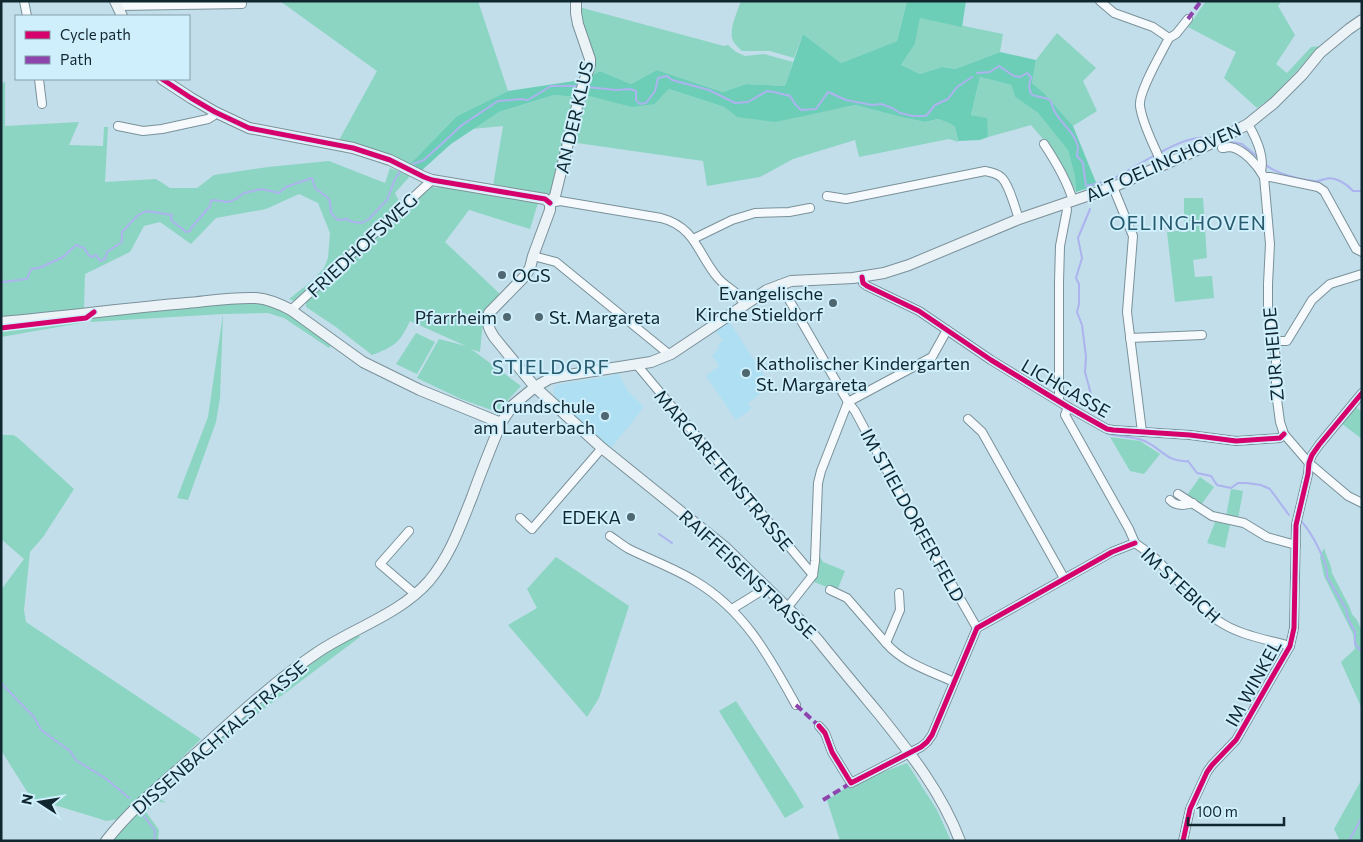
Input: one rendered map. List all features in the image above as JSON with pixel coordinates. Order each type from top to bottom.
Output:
[{"type":"main road","name":"AN DER KLUS","points":[[533,256],[550,210],[550,203],[555,196],[584,78],[590,65],[590,58],[578,24],[576,1]]},
{"type":"main road","name":"ALT OELINGHOVEN","points":[[780,284],[802,280],[862,277],[884,273],[909,265],[1019,219],[1113,187],[1159,159],[1217,145],[1228,135],[1248,124],[1274,103],[1320,54],[1362,20]]},
{"type":"main road","points":[[164,80],[215,112],[249,128],[364,152],[390,160],[432,180],[545,199],[550,203]]},
{"type":"main road","name":"RAIFFEISENSTRASSE","points":[[533,256],[530,268],[525,276],[489,313],[489,328],[498,342],[535,387],[602,448],[726,548],[818,640],[910,753],[934,786],[960,841]]},
{"type":"main road","name":"DISSENBACHTALSTRASSE","points":[[106,841],[116,828],[156,790],[282,679],[318,652],[401,605],[428,582],[454,542],[501,422],[513,405],[535,387],[549,379],[637,365],[670,355],[766,290],[780,284]]},
{"type":"main road","points":[[1,322],[36,320],[135,307],[256,298],[277,303],[291,310],[363,362],[420,390],[501,422]]},
{"type":"street","points":[[24,1],[27,15]]},
{"type":"street","points":[[1100,1],[1114,13],[1153,26],[1169,38]]},
{"type":"street","points":[[118,8],[180,3],[244,2]]},
{"type":"street","points":[[1159,159],[1147,128],[1140,100],[1169,38],[1176,34],[1188,19]]},
{"type":"street","points":[[39,80],[42,104]]},
{"type":"street","points":[[118,126],[143,132],[208,119],[215,112]]},
{"type":"street","name":"ZUR HEIDE","points":[[1248,124],[1253,132],[1260,153],[1270,244],[1268,309],[1276,358],[1276,392],[1280,422],[1284,434],[1309,463],[1348,496],[1362,503]]},
{"type":"street","points":[[1044,144],[1070,191],[1060,246],[1059,401]]},
{"type":"street","points":[[1217,145],[1231,147],[1241,152],[1270,177],[1318,187],[1324,191],[1356,249],[1362,252]]},
{"type":"street","points":[[827,196],[846,200],[978,172],[993,172],[1005,181],[1019,219]]},
{"type":"street","name":"FRIEDHOFSWEG","points":[[291,310],[432,180]]},
{"type":"street","points":[[1113,187],[1133,236],[1126,312],[1142,432]]},
{"type":"street","points":[[550,203],[560,201],[662,218],[677,224],[693,239],[720,280],[737,294],[745,305]]},
{"type":"street","points":[[693,239],[732,220],[755,212],[789,212],[810,208]]},
{"type":"street","points":[[533,256],[556,262],[670,355]]},
{"type":"street","points":[[1274,341],[1287,341],[1312,300],[1330,284],[1362,274]]},
{"type":"street","name":"LICHGASSE","points":[[862,277],[863,283],[867,286],[919,311],[991,360],[1107,429],[1190,435],[1236,441],[1280,438],[1284,434]]},
{"type":"street","name":"IM STIELDORFER FELD","points":[[780,284],[977,628]]},
{"type":"street","points":[[787,608],[813,575],[820,470],[848,402],[932,357],[947,330]]},
{"type":"street","points":[[1130,338],[1202,335]]},
{"type":"street","name":"MARGARETENSTRASSE","points":[[637,365],[813,575]]},
{"type":"street","points":[[1309,463],[1319,445],[1362,393]]},
{"type":"street","name":"IM STEBICH","points":[[1068,407],[1065,415],[1135,543],[1154,557],[1217,620],[1226,626],[1290,646]]},
{"type":"street","points":[[968,419],[982,432],[1064,578]]},
{"type":"street","points":[[520,518],[532,529],[602,448]]},
{"type":"street","name":"IM WINKEL","points":[[1184,841],[1190,809],[1207,772],[1236,740],[1290,646],[1294,628],[1296,525],[1309,463]]},
{"type":"street","points":[[1178,494],[1212,516],[1244,523],[1267,537],[1296,545]]},
{"type":"street","points":[[1170,500],[1180,505],[1193,503]]},
{"type":"street","points":[[408,531],[380,564],[415,594]]},
{"type":"street","points":[[610,536],[628,548],[674,569],[696,582],[732,609],[757,638],[796,705]]},
{"type":"street","points":[[819,726],[825,733],[832,752],[851,783],[910,753],[927,742],[932,735],[977,628],[1112,552],[1135,543]]},
{"type":"street","points":[[732,609],[766,588]]},
{"type":"street","points":[[830,590],[847,598],[892,650],[906,660],[954,682]]},
{"type":"street","points":[[886,643],[900,610],[899,593]]},
{"type":"shaded area","points":[[729,321],[771,386],[748,403],[751,409],[736,420],[706,376],[719,366],[712,355],[723,341],[716,331]]},
{"type":"shaded area","name":"Grundschule am Lauterbach","points":[[618,373],[628,391],[644,407],[611,448],[564,407],[553,391],[556,385],[612,376]]},
{"type":"green space","points":[[280,1],[478,1],[508,91],[457,116],[409,165],[338,142],[377,71]]},
{"type":"green space","points":[[741,1],[907,1],[897,41],[841,63],[803,34],[794,58],[770,51],[742,51],[733,42],[732,38],[734,20]]},
{"type":"green space","points":[[907,1],[966,1],[962,27],[920,18],[915,44],[901,65],[920,74],[942,67],[955,69],[1000,52],[1036,60],[1032,83],[1044,93],[1073,126],[1097,185],[1076,192],[1075,177],[1068,150],[1038,113],[1015,97],[1011,85],[980,77],[971,115],[987,118],[988,137],[980,140],[958,141],[955,127],[938,119],[925,122],[855,105],[775,122],[737,117],[724,107],[669,89],[655,104],[632,107],[582,94],[587,78],[600,71],[631,84],[657,70],[723,92],[746,84],[785,86],[803,34],[841,63],[897,41]]},
{"type":"green space","points":[[1206,1],[1282,1],[1278,6],[1295,35],[1276,64],[1287,73],[1311,47],[1321,46],[1271,98],[1257,108],[1224,78],[1236,52],[1188,27]]},
{"type":"green space","points":[[579,7],[724,46],[728,45],[736,52],[745,56],[764,54],[793,62],[785,86],[746,84],[723,92],[657,70],[631,84],[600,71],[587,78],[586,35]]},
{"type":"green space","points":[[920,17],[1003,34],[1000,52],[955,69],[942,67],[920,74],[901,65],[915,44]]},
{"type":"green space","points":[[1057,33],[1096,68],[1083,81],[1097,111],[1073,126],[1044,93],[1032,83],[1036,60]]},
{"type":"green space","points":[[980,77],[1011,85],[1015,97],[1038,113],[1068,149],[1075,177],[1076,192],[1054,152],[1031,125],[988,137],[985,118],[971,115]]},
{"type":"green space","points":[[581,80],[576,97],[554,95],[499,112],[451,144],[421,171],[409,165],[457,116],[508,91]]},
{"type":"green space","points":[[5,82],[5,126],[79,122],[69,145],[103,146],[104,127],[108,127],[105,182],[156,179],[170,188],[197,188],[214,175],[329,161],[385,183],[390,168],[410,176],[395,193],[401,205],[297,302],[289,299],[313,280],[324,268],[328,258],[330,233],[318,203],[299,194],[266,209],[216,218],[191,244],[160,222],[144,226],[130,252],[85,274],[84,309],[1,321],[1,83]]},
{"type":"green space","points":[[669,89],[724,107],[737,117],[825,111],[855,105],[925,122],[938,119],[955,127],[958,142],[949,139],[859,157],[855,140],[793,159],[760,177],[707,186],[703,161],[570,142],[582,94],[655,104]]},
{"type":"green space","points":[[554,95],[576,97],[553,192],[548,196],[493,186],[503,126],[472,129],[499,112]]},
{"type":"green space","points":[[429,185],[436,188],[442,185],[538,203],[530,229],[469,210],[445,242],[500,294],[484,311],[480,352],[471,349],[521,386],[497,412],[461,399],[417,378],[439,339],[466,346],[410,321],[403,335],[396,343],[372,355],[306,307],[306,301],[371,239],[405,210]]},
{"type":"green space","points":[[1184,198],[1203,198],[1207,258],[1193,260],[1195,277],[1212,276],[1214,298],[1175,302],[1167,232],[1184,230]]},
{"type":"green space","points":[[246,301],[259,302],[281,308],[331,345],[329,348],[284,318],[268,313],[90,322],[96,314]]},
{"type":"green space","points":[[223,314],[220,398],[216,422],[188,500],[177,498],[208,417]]},
{"type":"green space","points":[[88,318],[86,322],[1,337],[1,329]]},
{"type":"green space","points":[[416,333],[435,342],[417,374],[396,364]]},
{"type":"green space","points":[[1355,406],[1362,412],[1362,439],[1341,423]]},
{"type":"green space","points":[[1,435],[13,435],[18,438],[74,489],[43,537],[30,552],[24,610],[26,622],[201,739],[119,819],[106,821],[31,798],[1,750],[1,590],[24,559],[1,539]]},
{"type":"green space","points":[[1110,437],[1140,441],[1160,454],[1144,474],[1130,471]]},
{"type":"green space","points":[[1200,477],[1214,487],[1201,505],[1187,495]]},
{"type":"green space","points":[[1231,489],[1243,491],[1238,519],[1226,517]]},
{"type":"green space","points":[[1215,522],[1230,525],[1225,548],[1207,543]]},
{"type":"green space","points":[[1324,548],[1332,573],[1362,631],[1362,709],[1341,662],[1355,649],[1353,634],[1324,576],[1320,557]]},
{"type":"green space","points":[[818,553],[823,562],[845,571],[837,591],[814,582]]},
{"type":"green space","points":[[556,557],[629,606],[599,698],[587,717],[508,625],[537,608],[527,589]]},
{"type":"green space","points":[[357,633],[360,637],[213,747],[253,709],[306,665],[336,644]]},
{"type":"green space","points":[[736,701],[804,807],[785,818],[719,711]]},
{"type":"green space","points":[[907,763],[937,810],[951,841],[840,841],[827,800],[852,784]]},
{"type":"green space","points":[[1362,779],[1362,840],[1340,841],[1334,829]]},
{"type":"green space","points":[[156,796],[166,803],[157,801],[146,812],[159,830],[158,841],[111,841]]},
{"type":"waterway","points":[[977,73],[990,72],[999,66],[1014,76],[1020,77],[1027,73],[1031,77],[1029,86],[1031,94],[1051,101],[1056,113],[1073,135],[1078,147],[1077,156],[1083,163],[1086,186],[1111,180],[1155,155]]},
{"type":"waterway","points":[[586,87],[617,90],[630,89],[636,91],[636,100],[640,104],[646,103],[655,91],[658,78],[667,76],[672,80],[709,90],[735,103],[748,102],[767,91],[790,96],[801,110],[816,109],[828,92],[846,100],[872,105],[881,104],[900,113],[926,116],[935,105],[948,99],[957,87],[972,77]]},
{"type":"waterway","points":[[413,164],[424,160],[462,125],[498,101],[528,100],[551,86],[578,86]]},
{"type":"waterway","points":[[1159,153],[1191,139],[1211,138]]},
{"type":"waterway","points":[[1226,141],[1242,144],[1258,157]]},
{"type":"waterway","points":[[1265,164],[1295,178],[1315,181],[1329,178],[1344,183],[1353,191],[1362,191]]},
{"type":"waterway","points":[[1,278],[3,282],[27,279],[31,269],[39,268],[63,257],[76,245],[84,248],[91,257],[96,255],[100,261],[105,259],[107,252],[122,242],[122,232],[137,216],[146,211],[172,215],[171,220],[186,232],[190,231],[213,200],[228,202],[244,193],[261,189],[279,193],[286,187],[312,178],[315,188],[328,198],[331,213],[338,220],[346,219],[362,223],[369,219],[387,200],[395,179],[400,172]]},
{"type":"waterway","points":[[1090,209],[1078,238],[1082,258],[1076,278],[1079,284],[1077,312],[1082,325],[1086,357],[1085,372],[1092,398],[1104,418]]},
{"type":"waterway","points":[[1106,433],[1142,440],[1169,457],[1180,461],[1188,461],[1197,473],[1211,476],[1217,485],[1231,488],[1238,483],[1247,483],[1261,485],[1270,489],[1289,515]]},
{"type":"waterway","points":[[1302,522],[1319,548],[1327,571],[1327,577],[1346,609],[1348,619],[1355,632],[1355,644],[1362,652]]},
{"type":"waterway","points":[[659,534],[672,543]]},
{"type":"waterway","points":[[1,683],[34,717],[41,730],[70,751],[77,761],[105,778],[129,798]]},
{"type":"waterway","points":[[144,816],[155,831],[154,841]]},
{"type":"waterway","points":[[1349,841],[1362,817]]},
{"type":"marked path","points":[[1188,19],[1201,1]]},
{"type":"marked path","points":[[796,705],[819,726]]},
{"type":"marked path","points":[[823,800],[851,783]]},
{"type":"cycle path","points":[[164,80],[215,112],[249,128],[353,148],[390,160],[432,180],[545,199],[550,203]]},
{"type":"cycle path","points":[[862,277],[863,283],[867,286],[919,311],[991,360],[1107,429],[1190,435],[1236,441],[1280,438],[1284,434]]},
{"type":"cycle path","points":[[1,328],[86,318],[94,312]]},
{"type":"cycle path","points":[[1183,841],[1190,809],[1207,772],[1236,740],[1290,646],[1294,628],[1296,525],[1309,463],[1319,445],[1362,393]]},
{"type":"cycle path","points":[[819,726],[825,733],[832,752],[851,783],[921,747],[932,735],[977,628],[1112,552],[1135,543]]},
{"type":"place","name":"OGS","points":[[502,275]]},
{"type":"place","name":"Evangelische Kirche Stieldorf","points":[[833,303]]},
{"type":"place","name":"Pfarrheim","points":[[507,317]]},
{"type":"place","name":"St. Margareta","points":[[539,317]]},
{"type":"place","name":"Katholischer Kindergarten St. Margareta","points":[[746,373]]},
{"type":"place","name":"Grundschule am Lauterbach","points":[[605,416]]},
{"type":"place","name":"EDEKA","points":[[631,517]]},
{"type":"district","name":"OELINGHOVEN","points":[[1188,222]]},
{"type":"district","name":"STIELDORF","points":[[551,366]]}]
